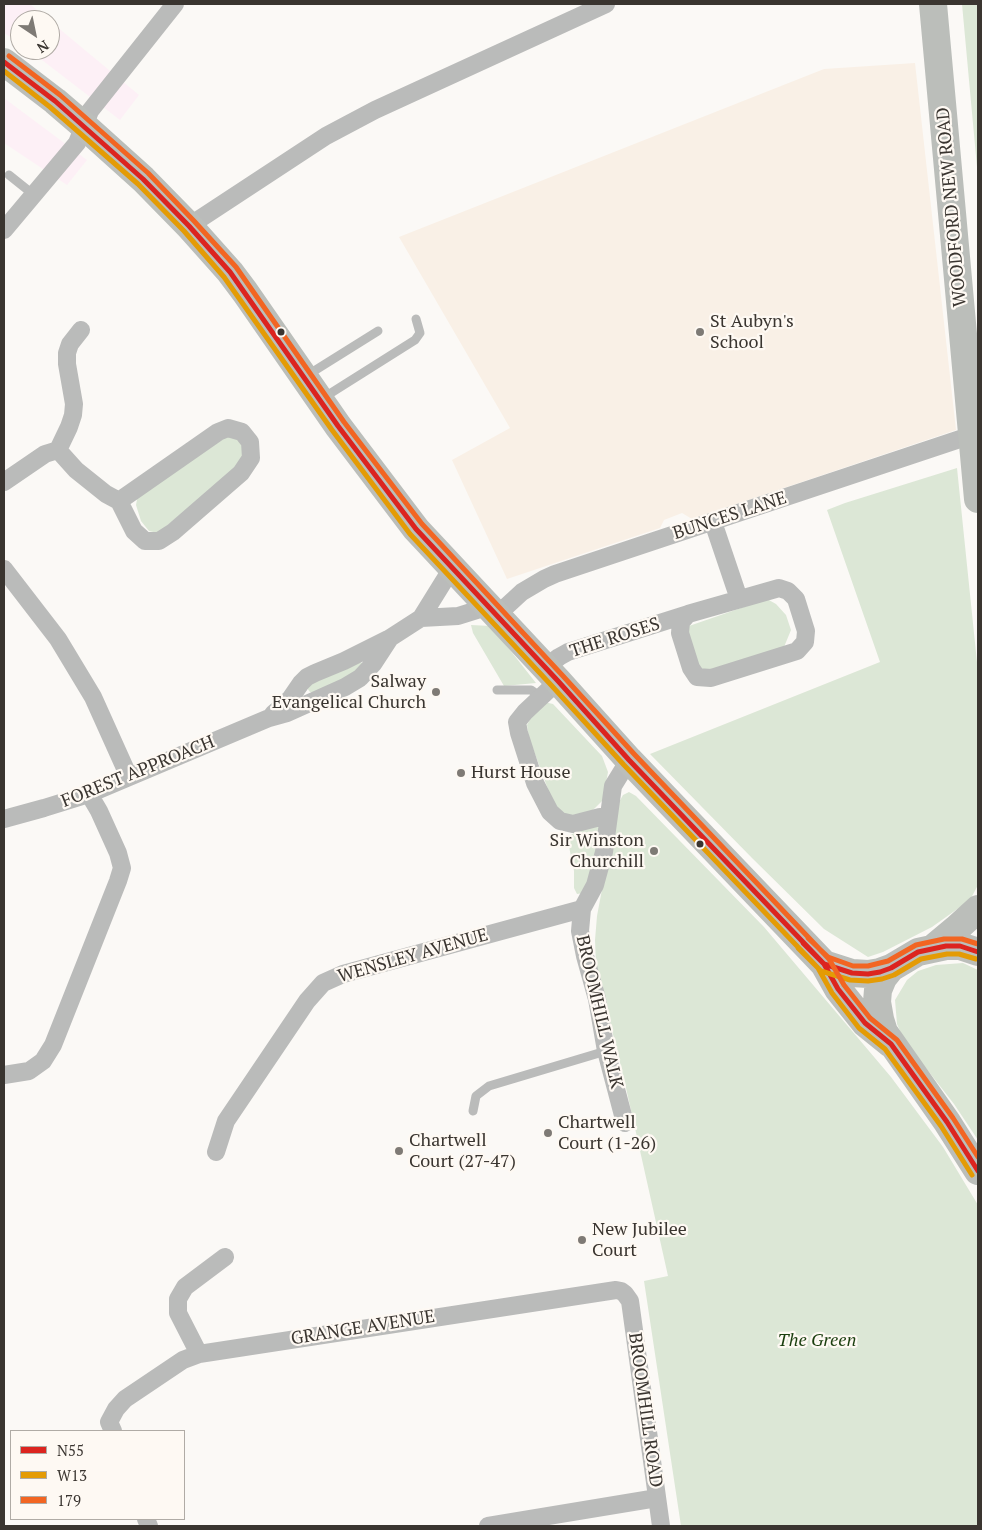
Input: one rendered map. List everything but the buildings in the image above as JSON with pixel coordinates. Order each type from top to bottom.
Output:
[{"type":"main road","name":"WOODFORD NEW ROAD","points":[[933,4],[974,438],[978,499]]},
{"type":"main road","points":[[4,62],[83,125],[143,179],[189,226],[230,272],[245,292],[373,474],[411,522],[493,611],[548,682],[629,760],[824,964],[838,989],[865,1023],[891,1044]]},
{"type":"main road","points":[[932,948],[978,908]]},
{"type":"main road","points":[[824,964],[852,973],[868,974],[891,968],[918,952],[932,948],[960,946],[978,952]]},
{"type":"main road","points":[[891,968],[883,978],[878,990],[877,1002],[884,1032],[947,1122],[978,1172]]},
{"type":"street","points":[[4,230],[76,143],[90,111],[175,4]]},
{"type":"street","points":[[189,226],[326,136],[375,110],[606,4]]},
{"type":"street","points":[[4,482],[45,454],[58,450],[69,427],[73,410],[73,394],[67,354],[70,344],[81,330]]},
{"type":"street","points":[[58,450],[76,470],[119,502],[134,531],[145,541],[159,541],[241,473],[251,458],[250,442],[242,432],[228,428],[218,432],[119,502]]},
{"type":"street","name":"BUNCES LANE","points":[[493,611],[544,579],[960,438],[974,438]]},
{"type":"street","points":[[713,522],[739,599]]},
{"type":"street","name":"FOREST APPROACH","points":[[269,718],[290,699],[300,683],[307,677],[390,638],[421,618],[452,568]]},
{"type":"street","points":[[4,570],[58,639],[83,680],[93,697],[129,777]]},
{"type":"street","name":"THE ROSES","points":[[608,817],[600,817],[573,824],[560,821],[550,812],[536,783],[519,733],[517,722],[548,682],[559,657],[568,652],[688,614],[779,588],[788,591],[796,599],[806,631],[805,642],[797,651],[711,678],[697,677],[690,668],[680,633],[681,622],[688,614]]},
{"type":"street","name":"FOREST APPROACH","points":[[421,618],[458,616],[493,611]]},
{"type":"street","name":"FOREST APPROACH","points":[[4,819],[89,794],[269,718],[287,713],[360,678],[374,664],[390,638]]},
{"type":"street","name":"BROOMHILL WALK","points":[[625,1122],[606,1051],[597,999],[580,931],[582,909],[595,885],[604,852],[614,786],[629,760]]},
{"type":"street","points":[[4,1075],[29,1071],[43,1061],[53,1045],[122,868],[118,853],[89,794]]},
{"type":"street","name":"WENSLEY AVENUE","points":[[216,1152],[226,1121],[307,1001],[323,983],[343,974],[582,909]]},
{"type":"street","points":[[199,1354],[178,1314],[178,1300],[185,1287],[225,1257]]},
{"type":"street","name":"GRANGE AVENUE","points":[[113,1430],[109,1422],[116,1409],[125,1399],[183,1360],[199,1354],[616,1290],[625,1294]]},
{"type":"street","name":"BROOMHILL ROAD","points":[[625,1294],[630,1301],[661,1526]]},
{"type":"street","points":[[488,1526],[657,1498]]},
{"type":"lane","points":[[9,175],[34,195]]},
{"type":"lane","points":[[320,401],[415,340],[420,333],[416,319]]},
{"type":"lane","points":[[304,377],[378,331]]},
{"type":"lane","points":[[498,690],[531,690],[548,682]]},
{"type":"lane","points":[[473,1111],[476,1096],[489,1086],[606,1051]]},
{"type":"shaded area","points":[[4,4],[30,4],[37,10],[10,10],[10,37],[4,33]]},
{"type":"shaded area","points":[[60,29],[139,95],[120,120],[42,60],[60,60]]},
{"type":"shaded area","name":"St Aubyn's School","points":[[915,63],[956,430],[692,519],[682,513],[664,520],[660,528],[507,579],[452,460],[510,428],[399,237],[824,69]]},
{"type":"shaded area","points":[[4,98],[87,160],[67,185],[4,143]]},
{"type":"green space","points":[[962,4],[978,4],[978,178]]},
{"type":"green space","points":[[228,436],[245,441],[245,461],[158,533],[149,531],[141,521],[136,505],[138,494],[190,458]]},
{"type":"green space","points":[[957,468],[978,672],[978,885],[970,900],[932,927],[883,952],[868,957],[824,929],[650,754],[880,662],[827,510]]},
{"type":"green space","points":[[767,599],[776,604],[786,615],[791,630],[784,647],[702,673],[685,657],[689,626]]},
{"type":"green space","points":[[471,625],[491,626],[536,683],[504,686],[473,633]]},
{"type":"green space","points":[[357,662],[363,663],[364,668],[316,693],[310,692],[307,688],[311,682]]},
{"type":"green space","points":[[544,702],[553,704],[602,756],[608,772],[603,800],[591,812],[567,816],[555,808],[529,738],[527,725],[535,710]]},
{"type":"green space","name":"The Green","points":[[629,792],[636,796],[764,927],[891,1077],[943,1147],[978,1205],[978,1526],[681,1526],[644,1281],[668,1276],[624,1079],[596,965],[595,940],[597,916],[618,804],[623,795]]},
{"type":"green space","points":[[595,825],[602,830],[584,893],[577,894],[574,888],[574,871],[567,837],[581,829]]},
{"type":"green space","points":[[963,963],[978,970],[978,1140],[954,1104],[904,1040],[897,1024],[895,1000],[907,980],[918,971],[936,965]]},
{"type":"transit line","name":"179","points":[[9,56],[60,95],[148,173],[236,267],[344,422],[422,524],[635,755],[829,959],[844,985],[870,1018],[897,1040],[953,1118],[978,1157]]},
{"type":"transit line","name":"N55","points":[[4,62],[55,101],[143,179],[230,272],[338,426],[416,529],[629,760],[824,964],[838,989],[865,1023],[891,1044],[947,1122],[978,1171]]},
{"type":"transit line","name":"W13","points":[[4,71],[50,107],[138,184],[184,231],[224,277],[332,430],[410,534],[624,765],[818,968],[832,993],[859,1028],[885,1049],[941,1126],[972,1175]]},
{"type":"transit line","name":"179","points":[[808,938],[828,957],[853,966],[868,966],[888,961],[916,945],[944,939],[962,939],[978,944]]},
{"type":"transit line","name":"N55","points":[[803,943],[824,964],[852,973],[868,974],[891,968],[918,952],[946,946],[960,946],[978,952]]},
{"type":"transit line","name":"W13","points":[[798,948],[821,971],[850,980],[868,981],[882,979],[894,975],[921,959],[947,954],[959,954],[976,959]]},
{"type":"place","name":"St Aubyn's School","points":[[700,332]]},
{"type":"place","name":"Salway Evangelical Church","points":[[436,692]]},
{"type":"place","name":"Hurst House","points":[[461,773]]},
{"type":"place","name":"Sir Winston Churchill","points":[[654,851]]},
{"type":"place","name":"Chartwell Court (1-26)","points":[[548,1133]]},
{"type":"place","name":"Chartwell Court (27-47)","points":[[399,1151]]},
{"type":"place","name":"New Jubilee Court","points":[[582,1240]]}]
